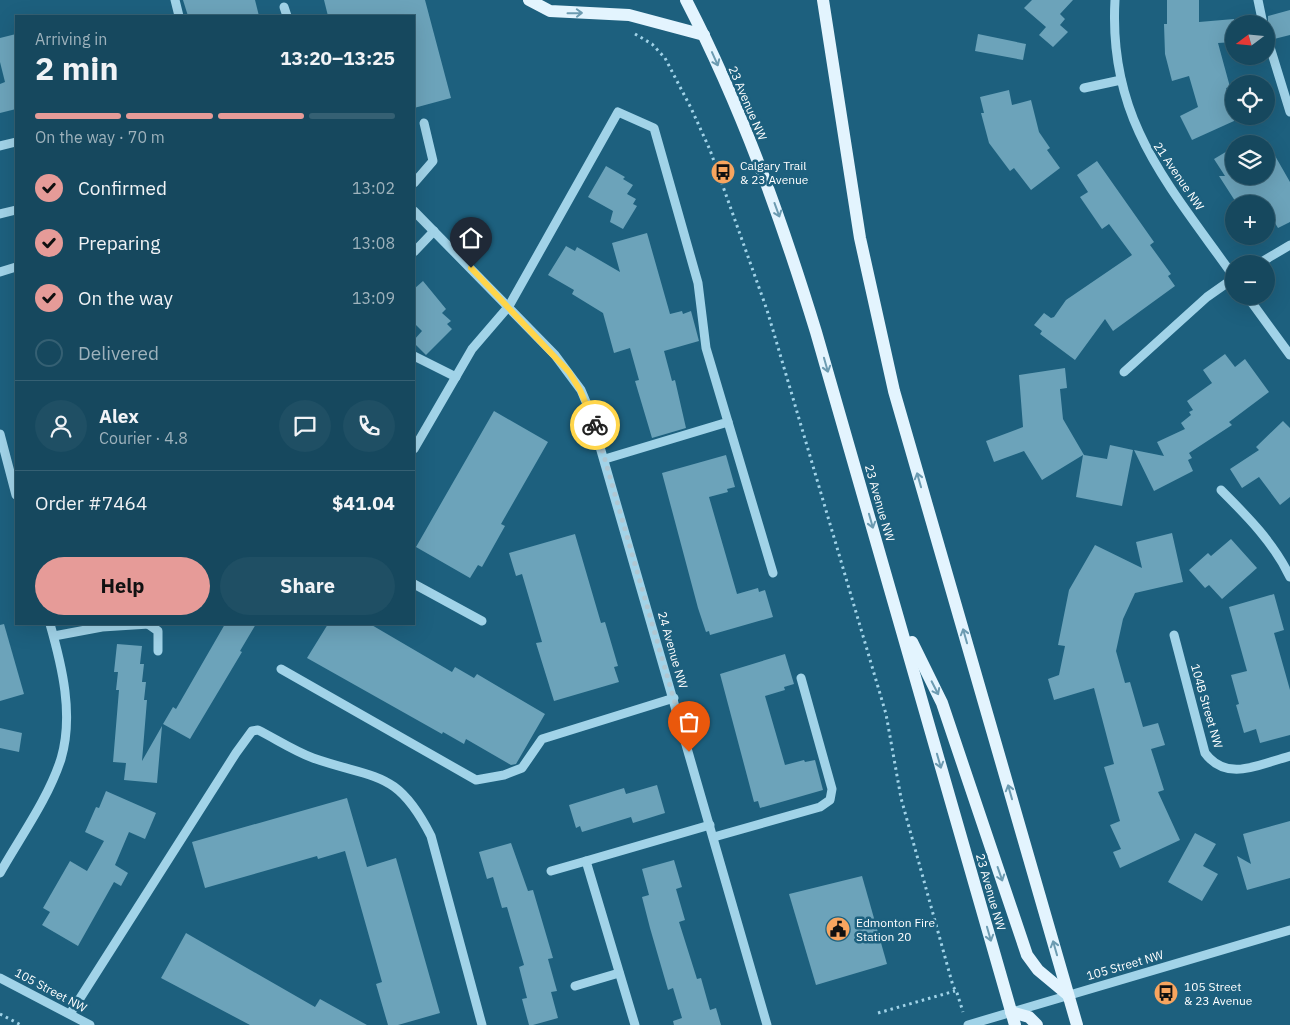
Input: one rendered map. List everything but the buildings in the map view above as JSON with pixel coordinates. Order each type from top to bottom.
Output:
[{"type":"main road","points":[[529,0],[550,11],[629,15],[704,35]]},
{"type":"main road","name":"23 Avenue NW","points":[[686,0],[704,35],[760,164],[787,238],[1015,1025]]},
{"type":"main road","points":[[823,0],[860,238],[892,381],[1077,1025]]},
{"type":"main road","points":[[897,613],[942,703],[1027,955],[1038,970],[1068,995]]},
{"type":"main road","points":[[1011,1012],[1029,1017],[1037,1025]]},
{"type":"street","points":[[175,0],[180,15]]},
{"type":"street","name":"21 Avenue NW","points":[[1115,0],[1114,21],[1121,80],[1133,122],[1149,155],[1225,265]]},
{"type":"street","points":[[1258,0],[1262,15]]},
{"type":"street","points":[[1275,63],[1290,112]]},
{"type":"street","points":[[1084,88],[1121,80]]},
{"type":"street","points":[[415,447],[472,349],[509,306],[618,112],[654,128],[698,283],[706,348],[773,573]]},
{"type":"street","points":[[415,182],[433,162],[424,123]]},
{"type":"street","points":[[0,146],[15,142]]},
{"type":"street","points":[[0,214],[15,210]]},
{"type":"street","name":"24 Avenue NW","points":[[415,212],[555,355],[580,390],[589,409],[767,1025]]},
{"type":"street","points":[[415,251],[434,231]]},
{"type":"street","points":[[1273,255],[1290,245]]},
{"type":"street","points":[[0,272],[15,268]]},
{"type":"street","name":"21 Avenue NW","points":[[1124,372],[1207,297],[1225,284]]},
{"type":"street","points":[[1254,305],[1290,355]]},
{"type":"street","points":[[415,356],[456,377]]},
{"type":"street","points":[[605,459],[728,422]]},
{"type":"street","points":[[0,434],[15,491]]},
{"type":"street","points":[[1220,490],[1249,518],[1284,564],[1290,577]]},
{"type":"street","points":[[415,585],[482,621]]},
{"type":"street","points":[[0,873],[46,792],[61,757],[65,729],[65,697],[60,659],[50,625]]},
{"type":"street","points":[[54,636],[102,627],[133,625]]},
{"type":"street","points":[[149,625],[158,632],[158,651]]},
{"type":"street","name":"104B Street NW","points":[[1174,635],[1205,753],[1213,763],[1230,771],[1290,756]]},
{"type":"street","points":[[281,669],[476,780],[504,775],[522,768],[542,739],[674,698]]},
{"type":"street","points":[[714,837],[820,807],[830,800],[832,789],[801,678]]},
{"type":"street","points":[[70,1014],[236,753],[252,731],[258,730],[311,758],[373,775],[394,785],[420,814],[431,836],[482,1025]]},
{"type":"street","points":[[551,871],[710,825]]},
{"type":"street","points":[[586,861],[635,1025]]},
{"type":"street","name":"105 Street NW","points":[[966,1021],[1011,1012],[1290,930]]},
{"type":"street","points":[[575,986],[619,973]]},
{"type":"street","name":"105 Street NW","points":[[0,978],[90,1025]]},
{"type":"path","points":[[629,15],[630,31],[652,44],[665,58],[691,108],[710,150],[768,310],[886,714],[901,798],[955,991],[966,1021]]},
{"type":"path","points":[[878,1013],[955,991]]},
{"type":"path","points":[[0,1014],[21,1025]]},
{"type":"way so far","points":[[595,425],[689,752]]},
{"type":"place","name":"Calgary Trail & 23 Avenue","points":[[723,172]]},
{"type":"place","name":"Edmonton Fire Station 20","points":[[838,929]]},
{"type":"place","name":"105 Street & 23 Avenue","points":[[1166,993]]},
{"type":"route","points":[[471,268],[509,306],[569,372],[580,390],[595,425]]}]
